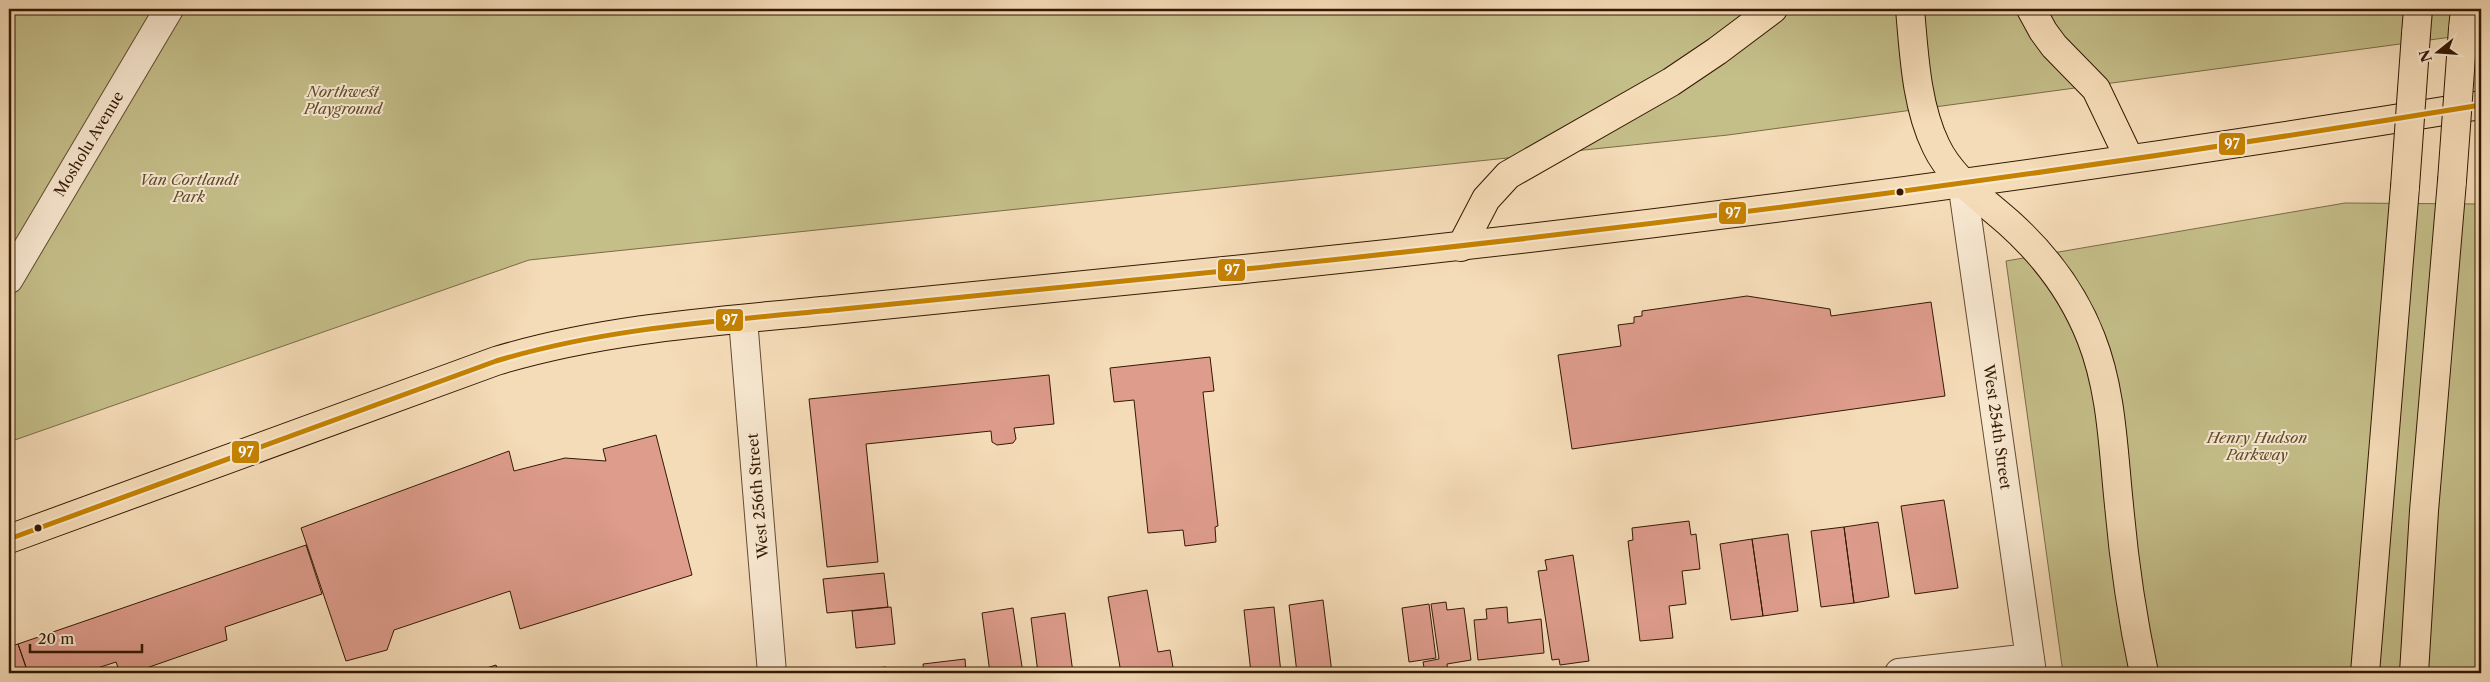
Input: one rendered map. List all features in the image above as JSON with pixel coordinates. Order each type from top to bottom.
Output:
[{"type":"main road","points":[[1461,247],[1486,199],[1508,175],[1671,82],[1717,51],[1772,9]]},
{"type":"main road","points":[[1910,9],[1924,113],[1936,146],[1962,182],[2010,224],[2044,259],[2071,295],[2092,339],[2107,391],[2125,571],[2144,673]]},
{"type":"main road","points":[[2031,9],[2054,46],[2096,89],[2129,158]]},
{"type":"main road","points":[[2365,673],[2405,187],[2416,17]]},
{"type":"main road","points":[[2414,673],[2424,511],[2464,19]]},
{"type":"main road","points":[[9,539],[454,376],[534,350],[608,336],[743,319],[1461,247],[1738,213],[2129,158],[2481,105]]},
{"type":"street","name":"Mosholu Avenue","points":[[9,279],[169,9]]},
{"type":"street","name":"West 254th Street","points":[[1962,182],[2031,666]]},
{"type":"street","name":"West 256th Street","points":[[743,319],[772,673]]},
{"type":"street","points":[[1899,673],[2031,666]]},
{"type":"green space","name":"Van Cortlandt Park","points":[[9,9],[2481,9],[2481,33],[1728,135],[529,260],[9,442]]},
{"type":"green space","name":"Henry Hudson Parkway","points":[[2345,203],[2481,204],[2481,673],[2063,673],[2006,261]]},
{"type":"building","points":[[1747,296],[1830,309],[1831,316],[1931,302],[1945,396],[1572,449],[1558,355],[1621,346],[1618,325],[1634,323],[1634,317],[1642,316],[1642,311]]},
{"type":"building","points":[[1210,357],[1214,391],[1203,392],[1218,526],[1215,527],[1216,542],[1185,546],[1183,530],[1148,533],[1134,400],[1114,402],[1110,368]]},
{"type":"building","points":[[1049,375],[1054,424],[1014,428],[1016,439],[1013,443],[997,445],[992,442],[991,431],[866,444],[878,562],[827,567],[809,399]]},
{"type":"building","points":[[656,435],[692,575],[520,629],[510,591],[394,630],[387,650],[346,661],[301,528],[509,451],[514,471],[565,458],[606,461],[603,449]]},
{"type":"building","points":[[1944,500],[1958,588],[1915,594],[1901,506]]},
{"type":"building","points":[[1689,521],[1691,535],[1696,534],[1700,569],[1682,571],[1686,604],[1669,606],[1673,638],[1640,641],[1628,541],[1633,540],[1632,528]]},
{"type":"building","points":[[1878,522],[1889,597],[1854,603],[1844,527]]},
{"type":"building","points":[[1844,527],[1854,603],[1821,607],[1811,531]]},
{"type":"building","points":[[1788,534],[1798,611],[1763,616],[1752,539]]},
{"type":"building","points":[[1752,539],[1763,616],[1731,620],[1720,544]]},
{"type":"building","points":[[306,545],[322,594],[225,627],[227,640],[132,673],[120,673],[116,662],[82,673],[28,673],[18,644]]},
{"type":"building","points":[[1573,555],[1589,661],[1560,665],[1559,659],[1552,660],[1538,571],[1547,570],[1545,560]]},
{"type":"building","points":[[884,573],[888,607],[827,613],[823,579]]},
{"type":"building","points":[[1147,590],[1158,652],[1170,650],[1174,673],[1121,673],[1108,597]]},
{"type":"building","points":[[1323,600],[1332,673],[1297,673],[1289,605]]},
{"type":"building","points":[[1446,602],[1447,610],[1464,608],[1471,660],[1447,664],[1448,673],[1425,673],[1423,662],[1439,659],[1431,604]]},
{"type":"building","points":[[1429,604],[1436,658],[1409,662],[1402,608]]},
{"type":"building","points":[[891,607],[895,644],[856,648],[852,611]]},
{"type":"building","points":[[1274,607],[1281,673],[1251,673],[1244,610]]},
{"type":"building","points":[[1507,607],[1508,623],[1541,619],[1544,653],[1478,660],[1474,620],[1487,619],[1486,609]]},
{"type":"building","points":[[1013,608],[1023,673],[990,673],[982,613]]},
{"type":"building","points":[[1065,613],[1073,673],[1038,673],[1031,618]]},
{"type":"building","points":[[18,644],[28,673],[9,673],[9,647]]},
{"type":"building","points":[[965,659],[966,673],[924,673],[923,664]]},
{"type":"building","points":[[496,665],[499,673],[471,673]]},
{"type":"building","points":[[886,667],[886,673],[845,673],[845,671]]},
{"type":"transit line","name":"97","points":[[9,539],[496,361],[537,350],[621,333],[705,322],[1038,290],[1554,235],[2019,175],[2327,130],[2481,105]]},
{"type":"park label","name":"Northwest Playground","points":[[343,100]]}]
